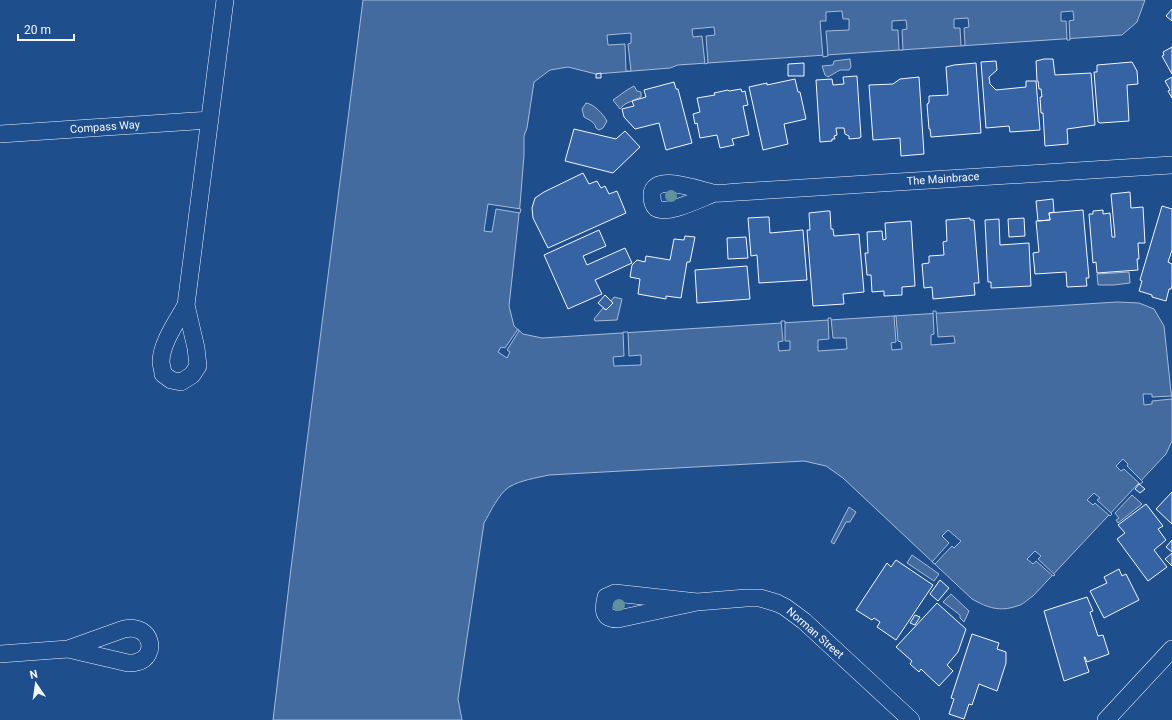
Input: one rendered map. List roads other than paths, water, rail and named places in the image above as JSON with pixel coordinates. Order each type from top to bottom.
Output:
[{"type":"street","points":[[186,305],[225,0]]},
{"type":"street","name":"Compass Way","points":[[0,134],[210,120]]},
{"type":"street","name":"The Mainbrace","points":[[715,193],[1172,164]]},
{"type":"street","name":"Norman Street","points":[[697,602],[760,598],[785,607],[804,621],[911,720]]},
{"type":"street","points":[[0,654],[68,649]]},
{"type":"street","points":[[1106,720],[1172,649]]},
{"type":"water","points":[[363,0],[1145,0],[1137,22],[1122,35],[678,65],[670,68],[596,74],[568,67],[550,70],[534,82],[527,128],[524,136],[520,205],[509,306],[514,326],[523,334],[542,338],[1117,302],[1139,303],[1154,309],[1164,326],[1172,401],[1172,441],[1166,454],[1033,596],[1019,605],[1005,609],[989,607],[972,599],[843,478],[826,466],[804,461],[549,475],[524,481],[509,487],[501,494],[484,523],[458,699],[462,720],[273,720]]},
{"type":"water","points":[[850,59],[851,67],[849,70],[840,70],[828,77],[825,75],[822,66],[833,65],[834,61]]},
{"type":"water","points":[[634,86],[637,91],[641,92],[641,97],[625,104],[620,109],[613,100]]},
{"type":"water","points":[[586,103],[595,107],[601,112],[607,121],[603,128],[599,130],[590,120],[584,117],[582,109]]},
{"type":"water","points":[[1129,272],[1130,283],[1098,285],[1097,274]]},
{"type":"water","points":[[614,297],[622,299],[617,320],[595,321],[594,319],[603,308],[606,310],[612,303],[611,301]]},
{"type":"water","points":[[1132,495],[1142,504],[1118,523],[1116,520],[1119,518],[1115,513]]},
{"type":"water","points":[[849,507],[856,512],[850,522],[846,522],[834,544],[831,542]]},
{"type":"water","points":[[912,555],[939,574],[934,581],[907,563]]},
{"type":"water","points":[[951,594],[969,611],[964,622],[960,618],[960,615],[943,602]]}]
